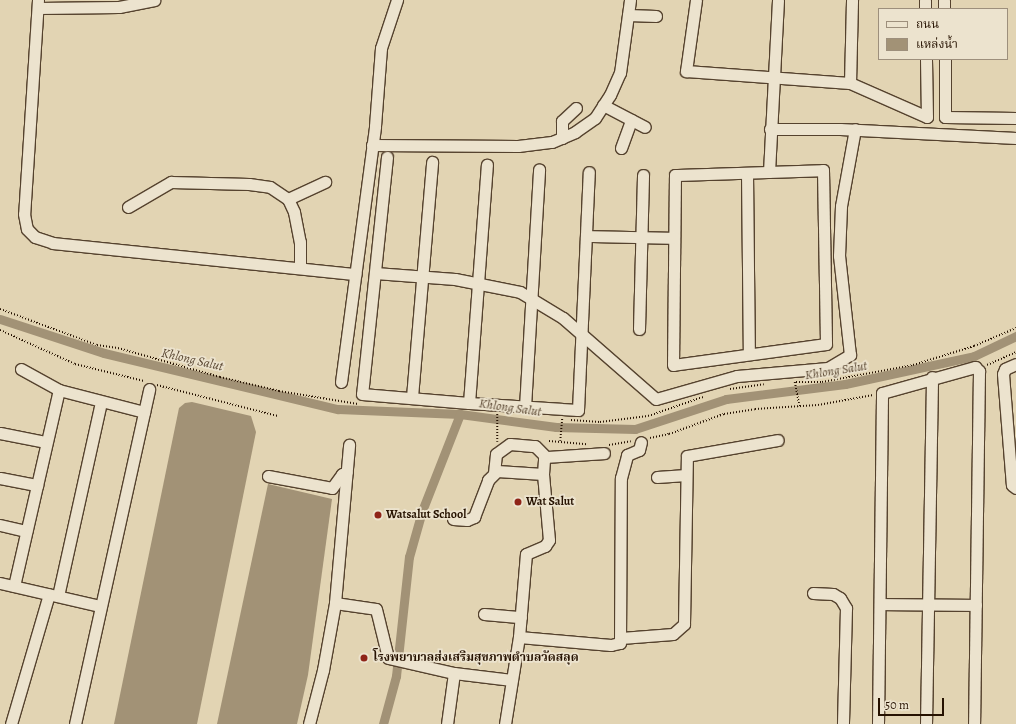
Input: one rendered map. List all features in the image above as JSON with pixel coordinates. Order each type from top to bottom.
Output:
[{"type":"street","points":[[154,0],[119,7],[38,4],[24,214],[27,229],[35,237],[53,243],[355,274]]},
{"type":"street","points":[[341,382],[375,126],[381,48],[397,0]]},
{"type":"street","points":[[372,145],[518,146],[552,142],[575,132],[594,118],[603,105],[620,73],[630,0]]},
{"type":"street","points":[[696,0],[686,71],[773,76],[850,83],[927,117],[926,60]]},
{"type":"street","points":[[769,172],[770,129],[778,0]]},
{"type":"street","points":[[850,83],[852,0]]},
{"type":"street","points":[[628,15],[656,16]]},
{"type":"street","points":[[945,60],[946,116],[1016,118]]},
{"type":"street","points":[[603,105],[645,127]]},
{"type":"street","points":[[562,138],[562,121],[576,108]]},
{"type":"street","points":[[621,148],[631,120]]},
{"type":"street","points":[[770,129],[855,130],[1016,138]]},
{"type":"street","points":[[375,272],[478,283],[520,292],[563,318],[656,399],[737,376],[828,368],[850,355],[839,256],[841,206],[855,130]]},
{"type":"street","points":[[387,157],[362,394],[412,397],[469,403],[578,410],[580,333],[589,172]]},
{"type":"street","points":[[412,397],[432,162]]},
{"type":"street","points":[[469,403],[487,165]]},
{"type":"street","points":[[525,407],[533,299],[539,169]]},
{"type":"street","points":[[823,170],[826,344],[673,365],[675,175],[747,173],[823,170]]},
{"type":"street","points":[[747,173],[749,354]]},
{"type":"street","points":[[639,329],[643,175]]},
{"type":"street","points":[[128,207],[166,183],[178,182],[258,185],[276,189],[288,199],[294,212],[300,242],[300,268]]},
{"type":"street","points":[[288,199],[325,182]]},
{"type":"street","points":[[586,236],[674,238]]},
{"type":"street","points":[[1016,364],[1005,369],[1003,374],[1012,485],[1016,488]]},
{"type":"street","points":[[878,724],[882,392],[932,377],[974,367],[979,370],[974,724]]},
{"type":"street","points":[[21,370],[59,390],[144,412]]},
{"type":"street","points":[[926,724],[930,604],[932,377]]},
{"type":"street","points":[[75,724],[150,385]]},
{"type":"street","points":[[14,586],[59,390]]},
{"type":"street","points":[[11,724],[53,595],[101,402]]},
{"type":"street","points":[[0,432],[46,442]]},
{"type":"street","points":[[484,614],[520,627],[611,645],[619,644],[621,638],[621,478],[627,455],[639,450],[641,440]]},
{"type":"street","points":[[621,638],[673,634],[684,624],[686,458],[689,454],[778,440]]},
{"type":"street","points":[[453,519],[467,520],[474,517],[488,480],[494,473],[496,454],[510,444],[536,446],[546,457]]},
{"type":"street","points":[[309,724],[323,670],[334,603],[349,445]]},
{"type":"street","points":[[546,457],[605,449]]},
{"type":"street","points":[[505,724],[520,627],[526,554],[545,546],[549,540],[543,474],[546,457]]},
{"type":"street","points":[[494,473],[503,471],[543,474]]},
{"type":"street","points":[[268,476],[332,488],[342,474],[347,472]]},
{"type":"street","points":[[657,477],[686,475]]},
{"type":"street","points":[[0,478],[37,485]]},
{"type":"street","points":[[0,525],[26,531]]},
{"type":"street","points":[[0,583],[100,606]]},
{"type":"street","points":[[813,593],[833,594],[840,598],[846,608],[843,724]]},
{"type":"street","points":[[334,603],[376,609],[388,658],[411,665],[454,673],[512,680]]},
{"type":"street","points":[[880,604],[976,605]]},
{"type":"street","points":[[447,724],[454,673]]},
{"type":"path","points":[[0,309],[75,338],[220,377],[319,398],[364,404]]},
{"type":"path","points":[[791,382],[822,382],[913,365],[974,346],[1016,328]]},
{"type":"path","points":[[0,330],[75,364],[150,385],[278,416]]},
{"type":"path","points":[[982,366],[1016,352]]},
{"type":"path","points":[[795,382],[800,406]]},
{"type":"path","points":[[728,390],[767,384]]},
{"type":"path","points":[[605,449],[669,434],[724,414],[756,409],[800,406],[879,394]]},
{"type":"path","points":[[556,417],[586,422],[631,419],[665,412],[706,396]]},
{"type":"path","points":[[497,412],[502,412]]},
{"type":"path","points":[[496,446],[497,416]]},
{"type":"path","points":[[560,441],[562,418]]},
{"type":"path","points":[[549,441],[594,444]]},
{"type":"water","points":[[192,402],[251,416],[256,432],[197,724],[114,724],[179,408],[185,403]]},
{"type":"water","points":[[268,484],[332,499],[308,675],[297,724],[217,724]]},
{"type":"waterway","name":"Khlong Salut","points":[[0,319],[104,353],[338,409],[460,414],[556,427],[635,429],[726,399],[845,384],[974,356],[1016,336]]},
{"type":"waterway","points":[[383,724],[396,676],[409,557],[422,511],[460,414]]},
{"type":"place","name":"Wat Salut","points":[[518,502]]},
{"type":"place","name":"Watsalut School","points":[[378,515]]},
{"type":"place","name":"โรงพยาบาลส่งเสริมสุขภาพตำบลวัดสลุด","points":[[364,658]]}]
